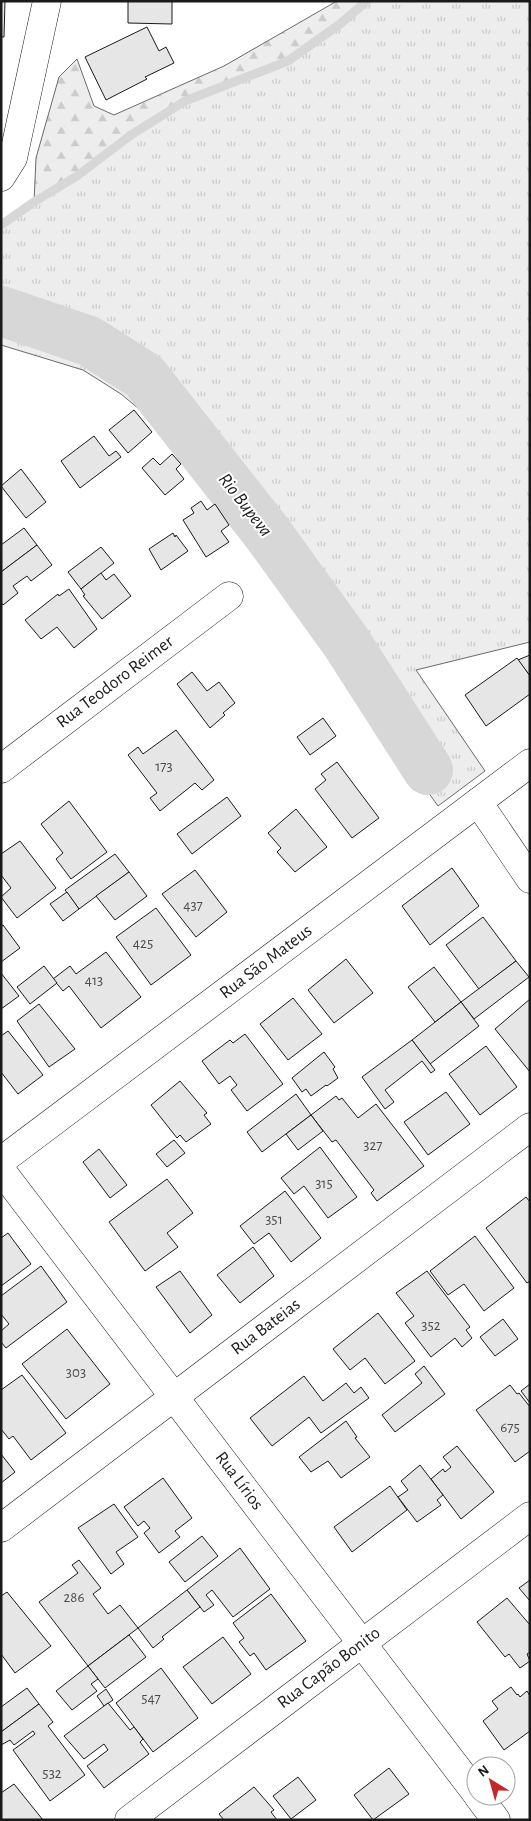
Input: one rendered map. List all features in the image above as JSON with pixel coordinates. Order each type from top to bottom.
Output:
[{"type":"street","points":[[1,177],[13,158],[47,1]]},
{"type":"street","name":"Rua Teodoro Reimer","points":[[1,769],[229,596]]},
{"type":"street","name":"Rua São Mateus","points":[[1,1160],[530,763]]},
{"type":"street","points":[[478,802],[530,879]]},
{"type":"street","name":"Rua Bateias","points":[[1,1528],[530,1127]]},
{"type":"street","name":"Rua Lírios","points":[[1,1170],[466,1780]]},
{"type":"street","name":"Rua Capão Bonito","points":[[129,1820],[530,1516]]},
{"type":"street","points":[[486,1806],[496,1820]]},
{"type":"green space","points":[[337,1],[367,1],[340,24],[288,61],[185,101],[131,135],[77,176],[34,202],[36,158],[59,77],[77,59],[94,106],[114,115],[224,66]]},
{"type":"green space","points":[[367,1],[530,1],[530,642],[416,670],[485,771],[438,806],[174,438],[121,394],[83,370],[1,345],[1,225],[77,176],[131,135],[185,101],[288,61],[340,24]]},
{"type":"building","points":[[1,1],[5,1],[4,37],[1,37]]},
{"type":"building","points":[[128,1],[172,1],[172,24],[128,23]]},
{"type":"building","points":[[147,27],[159,51],[166,47],[174,63],[145,77],[147,79],[106,100],[85,57]]},
{"type":"building","points":[[134,410],[152,432],[128,453],[109,430]]},
{"type":"building","points":[[94,436],[109,456],[116,451],[121,457],[80,488],[61,461]]},
{"type":"building","points":[[172,454],[181,464],[176,469],[184,479],[165,495],[142,468],[153,458],[160,465]]},
{"type":"building","points":[[21,469],[46,502],[26,518],[1,486]]},
{"type":"building","points":[[201,501],[207,510],[215,504],[229,525],[221,531],[229,542],[206,557],[183,520],[194,513],[191,508]]},
{"type":"building","points":[[24,528],[37,545],[1,572],[1,545]]},
{"type":"building","points":[[173,533],[188,551],[161,570],[149,549]]},
{"type":"building","points":[[37,545],[52,565],[31,581],[27,576],[13,586],[18,593],[3,605],[1,602],[1,572]]},
{"type":"building","points":[[101,547],[114,563],[81,589],[68,572]]},
{"type":"building","points":[[101,573],[106,580],[114,574],[131,596],[102,619],[83,596],[85,595],[81,589]]},
{"type":"building","points":[[69,589],[97,629],[74,648],[57,627],[41,639],[25,620],[58,594],[59,596]]},
{"type":"building","points":[[530,655],[530,676],[518,660]]},
{"type":"building","points":[[517,658],[530,676],[530,694],[486,726],[465,695]]},
{"type":"building","points":[[192,672],[207,691],[219,682],[235,703],[210,728],[177,684]]},
{"type":"building","points":[[323,718],[336,736],[310,755],[297,737]]},
{"type":"building","points":[[176,730],[214,780],[202,790],[195,783],[160,811],[150,798],[157,793],[128,755],[138,747],[143,754]]},
{"type":"building","points":[[337,762],[379,818],[352,838],[315,789],[326,780],[321,774]]},
{"type":"building","points":[[227,797],[241,816],[192,854],[177,834]]},
{"type":"building","points":[[69,801],[107,852],[71,879],[56,859],[63,853],[41,824]]},
{"type":"building","points":[[296,809],[327,847],[295,872],[277,852],[281,848],[268,833]]},
{"type":"building","points":[[20,841],[56,888],[17,918],[1,897],[11,888],[1,875],[1,854]]},
{"type":"building","points":[[115,854],[129,872],[79,909],[65,890]]},
{"type":"building","points":[[452,868],[479,906],[430,945],[402,906]]},
{"type":"building","points":[[195,870],[227,912],[196,937],[162,894]]},
{"type":"building","points":[[129,872],[147,896],[115,920],[96,896]]},
{"type":"building","points":[[67,892],[79,909],[63,921],[50,904]]},
{"type":"building","points":[[156,908],[191,955],[151,985],[116,937]]},
{"type":"building","points":[[483,917],[516,961],[479,989],[446,945]]},
{"type":"building","points":[[3,925],[20,948],[1,962],[1,926]]},
{"type":"building","points":[[106,952],[141,997],[101,1028],[69,986],[63,991],[53,979],[70,966],[76,974]]},
{"type":"building","points":[[346,959],[373,993],[334,1023],[308,990]]},
{"type":"building","points":[[516,961],[529,977],[474,1019],[461,1002]]},
{"type":"building","points":[[44,966],[57,983],[30,1004],[17,987]]},
{"type":"building","points":[[434,967],[461,1002],[435,1022],[408,987]]},
{"type":"building","points":[[1,973],[19,996],[1,1009]]},
{"type":"building","points":[[293,998],[322,1034],[288,1060],[260,1024]]},
{"type":"building","points":[[530,999],[530,1072],[495,1029]]},
{"type":"building","points":[[461,1002],[479,1026],[430,1064],[412,1040]]},
{"type":"building","points":[[39,1004],[75,1049],[49,1067],[17,1021]]},
{"type":"building","points":[[8,1031],[43,1075],[18,1094],[1,1072],[1,1036]]},
{"type":"building","points":[[245,1034],[283,1084],[247,1111],[231,1090],[237,1085],[230,1076],[219,1084],[202,1061],[230,1040],[233,1043]]},
{"type":"building","points":[[412,1040],[435,1070],[431,1073],[422,1061],[385,1090],[394,1102],[385,1109],[362,1077]]},
{"type":"building","points":[[486,1046],[517,1087],[480,1115],[449,1074]]},
{"type":"building","points":[[324,1052],[335,1067],[333,1069],[338,1078],[311,1096],[306,1089],[302,1092],[292,1078]]},
{"type":"building","points":[[180,1081],[207,1113],[204,1115],[211,1124],[186,1142],[180,1135],[177,1138],[151,1105]]},
{"type":"building","points":[[446,1092],[470,1124],[428,1155],[404,1122]]},
{"type":"building","points":[[296,1094],[311,1115],[262,1152],[247,1132]]},
{"type":"building","points":[[336,1096],[339,1100],[342,1098],[358,1118],[376,1104],[424,1166],[377,1201],[371,1193],[374,1190],[336,1140],[332,1142],[311,1115]]},
{"type":"building","points":[[311,1115],[323,1131],[298,1150],[286,1134]]},
{"type":"building","points":[[174,1140],[185,1153],[167,1167],[156,1154]]},
{"type":"building","points":[[320,1147],[357,1197],[328,1218],[304,1186],[294,1194],[281,1178]]},
{"type":"building","points":[[99,1149],[127,1185],[110,1198],[83,1162]]},
{"type":"building","points":[[167,1179],[193,1213],[167,1233],[178,1247],[145,1271],[109,1222]]},
{"type":"building","points":[[285,1191],[321,1238],[291,1262],[269,1233],[254,1244],[240,1226]]},
{"type":"building","points":[[526,1197],[530,1202],[530,1281],[527,1283],[486,1228]]},
{"type":"building","points":[[8,1233],[31,1264],[1,1286],[1,1238]]},
{"type":"building","points":[[475,1236],[514,1288],[484,1311],[464,1284],[448,1295],[430,1271]]},
{"type":"building","points":[[253,1247],[274,1276],[240,1303],[217,1275]]},
{"type":"building","points":[[41,1266],[67,1302],[6,1348],[1,1342],[1,1331],[9,1324],[1,1314],[1,1296]]},
{"type":"building","points":[[180,1271],[212,1315],[190,1333],[156,1287]]},
{"type":"building","points":[[427,1271],[470,1327],[466,1330],[472,1338],[462,1347],[455,1338],[431,1357],[405,1323],[414,1316],[396,1293]]},
{"type":"building","points":[[378,1313],[415,1361],[385,1384],[365,1358],[350,1370],[333,1349]]},
{"type":"building","points":[[503,1319],[518,1339],[495,1356],[480,1337]]},
{"type":"building","points":[[67,1329],[110,1384],[66,1419],[22,1364]]},
{"type":"building","points":[[424,1366],[445,1394],[395,1432],[382,1415],[422,1383],[415,1374]]},
{"type":"building","points":[[22,1375],[66,1433],[31,1460],[13,1436],[9,1439],[1,1429],[1,1390]]},
{"type":"building","points":[[304,1376],[323,1401],[346,1383],[354,1393],[361,1387],[369,1398],[321,1433],[309,1417],[272,1446],[250,1418]]},
{"type":"building","points":[[530,1384],[530,1403],[521,1391]]},
{"type":"building","points":[[510,1385],[530,1407],[530,1451],[515,1462],[476,1410]]},
{"type":"building","points":[[346,1421],[357,1437],[355,1438],[370,1457],[341,1478],[328,1461],[311,1472],[299,1457]]},
{"type":"building","points":[[457,1446],[494,1492],[461,1519],[431,1479],[443,1469],[445,1472],[451,1467],[443,1457]]},
{"type":"building","points":[[1,1454],[15,1472],[1,1483]]},
{"type":"building","points":[[420,1465],[443,1495],[437,1500],[441,1505],[417,1522],[398,1497],[408,1490],[401,1481]]},
{"type":"building","points":[[163,1478],[192,1518],[175,1531],[180,1537],[159,1553],[144,1533],[150,1528],[144,1521],[138,1526],[124,1507]]},
{"type":"building","points":[[390,1486],[407,1510],[352,1552],[334,1527]]},
{"type":"building","points":[[114,1504],[138,1537],[116,1552],[124,1564],[111,1574],[78,1528]]},
{"type":"building","points":[[202,1536],[218,1556],[185,1582],[169,1562]]},
{"type":"building","points":[[240,1548],[270,1589],[233,1617],[212,1590],[206,1595],[214,1605],[204,1612],[187,1590]]},
{"type":"building","points":[[79,1560],[101,1588],[93,1594],[108,1614],[120,1605],[138,1628],[88,1666],[39,1602],[78,1573],[72,1565]]},
{"type":"building","points":[[530,1580],[530,1601],[519,1588]]},
{"type":"building","points":[[187,1590],[200,1607],[162,1637],[164,1639],[153,1648],[138,1628]]},
{"type":"building","points":[[7,1592],[51,1646],[15,1673],[1,1654],[1,1596]]},
{"type":"building","points":[[271,1594],[306,1641],[266,1670],[254,1653],[250,1656],[239,1642],[244,1638],[233,1623]]},
{"type":"building","points":[[507,1598],[530,1625],[530,1652],[527,1654],[530,1661],[520,1668],[509,1654],[505,1657],[477,1622]]},
{"type":"building","points":[[129,1635],[146,1657],[105,1688],[88,1666]]},
{"type":"building","points":[[223,1637],[251,1674],[212,1704],[183,1667]]},
{"type":"building","points":[[88,1666],[98,1679],[91,1684],[97,1691],[72,1710],[56,1691]]},
{"type":"building","points":[[161,1668],[198,1718],[153,1752],[116,1703]]},
{"type":"building","points":[[511,1687],[520,1697],[527,1691],[530,1696],[530,1731],[504,1750],[483,1721],[498,1709],[492,1701]]},
{"type":"building","points":[[27,1688],[39,1704],[1,1732],[1,1707]]},
{"type":"building","points":[[106,1689],[113,1700],[104,1706],[97,1696]]},
{"type":"building","points":[[108,1703],[130,1730],[134,1727],[143,1739],[140,1742],[149,1754],[104,1788],[87,1766],[108,1750],[104,1744],[84,1759],[64,1736]]},
{"type":"building","points":[[39,1704],[53,1722],[48,1726],[85,1775],[50,1801],[13,1750],[35,1734],[33,1731],[14,1745],[10,1740],[1,1745],[1,1732]]},
{"type":"building","points":[[389,1768],[409,1794],[373,1820],[354,1795]]},
{"type":"building","points":[[298,1777],[316,1800],[291,1819],[273,1796]]},
{"type":"building","points":[[14,1784],[43,1820],[1,1820],[1,1793]]},
{"type":"building","points":[[254,1787],[274,1810],[271,1812],[277,1820],[224,1820],[219,1814]]},
{"type":"waterway","points":[[1,225],[77,176],[131,135],[185,101],[288,61],[340,24],[367,1]]},
{"type":"waterway","name":"Rio Bupeva","points":[[1,311],[89,341],[144,376],[268,534],[346,642],[428,770]]}]
